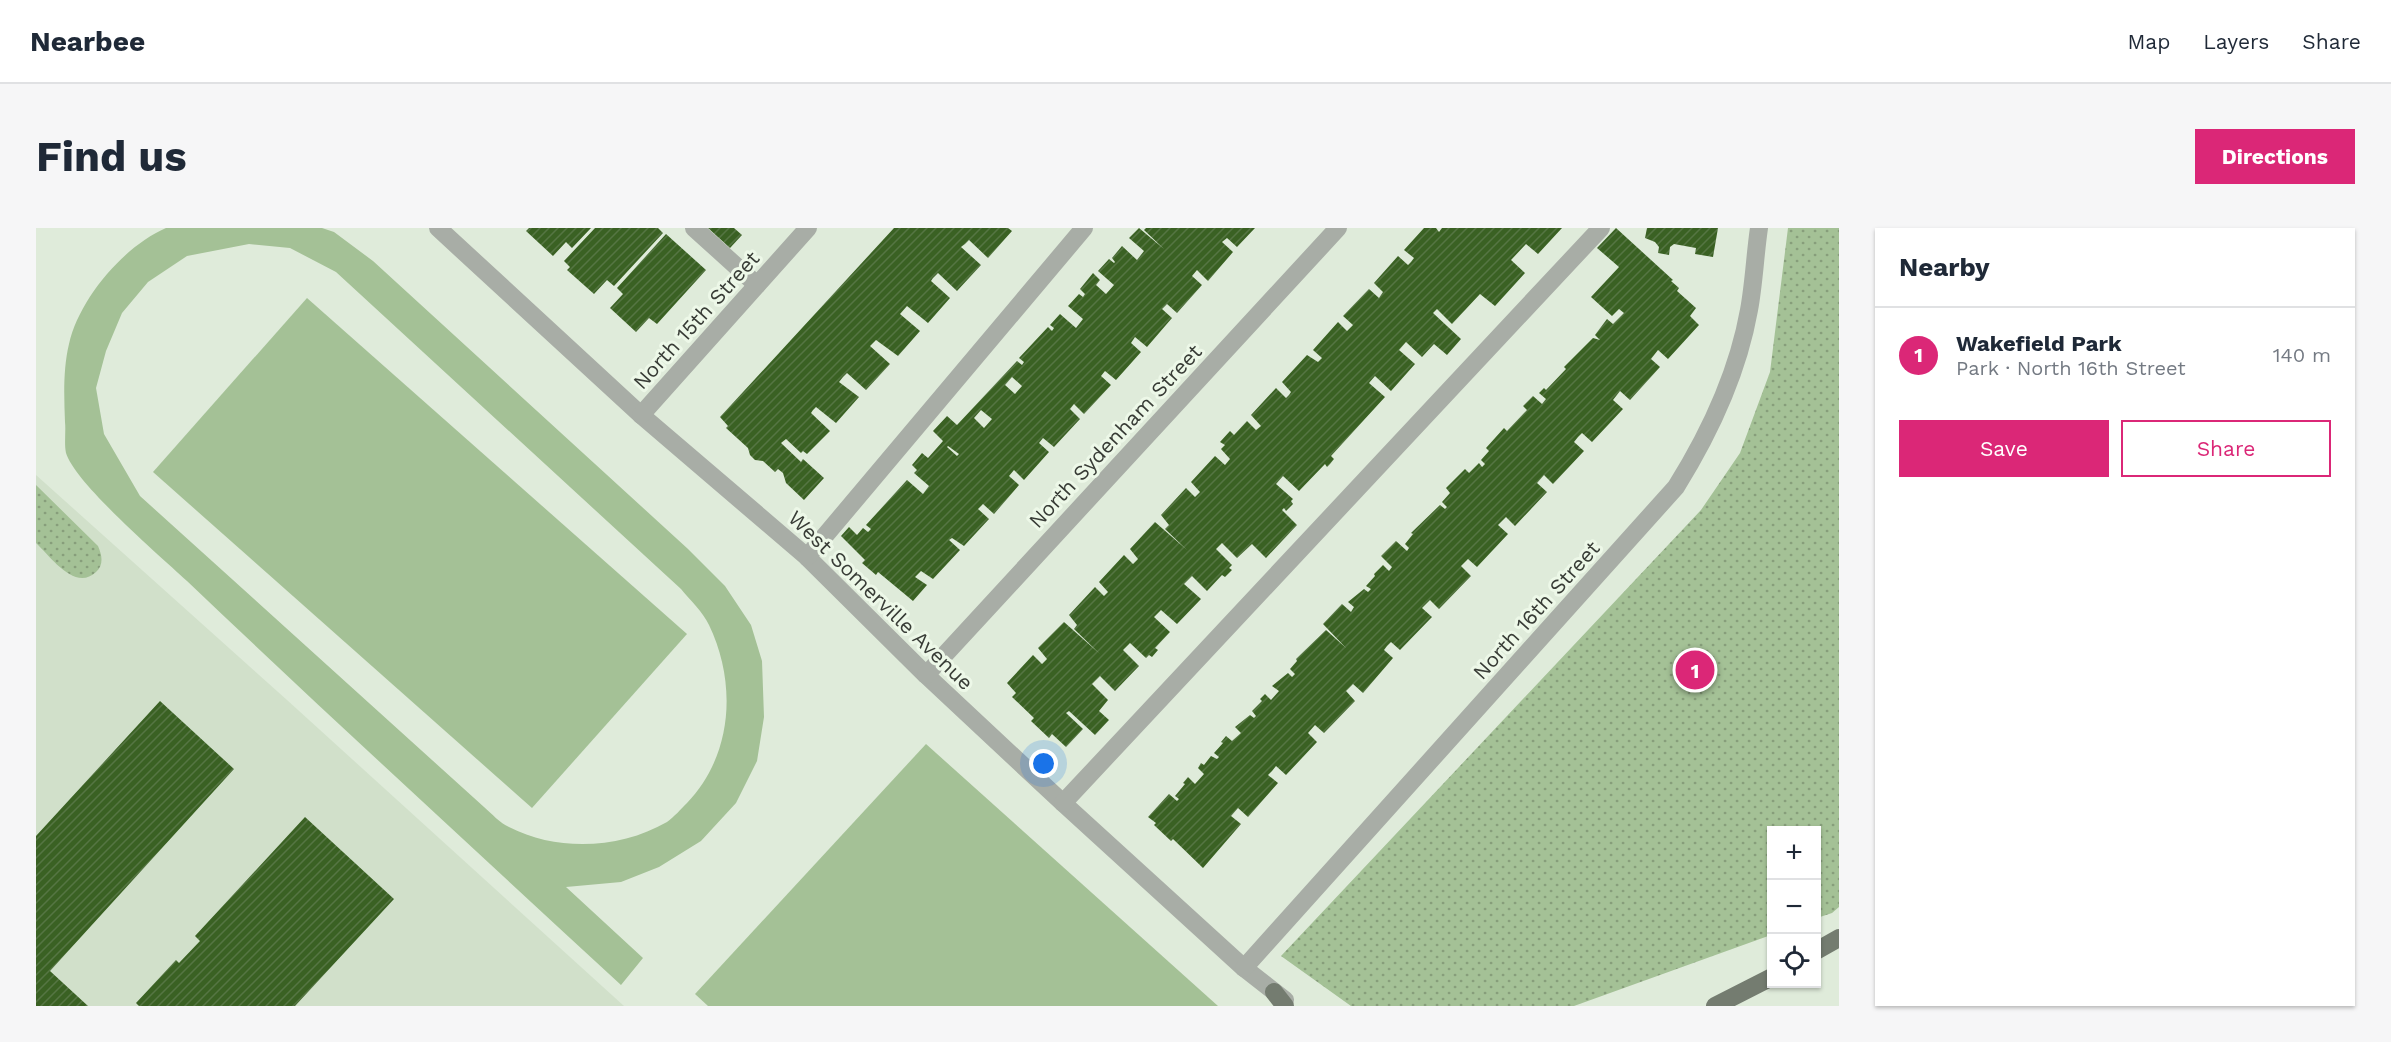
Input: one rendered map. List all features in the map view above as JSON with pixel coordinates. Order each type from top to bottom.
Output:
[{"type":"main road","points":[[1821,948],[1839,938]]},
{"type":"main road","points":[[1715,1006],[1767,980]]},
{"type":"street","name":"West Somerville Avenue","points":[[438,228],[641,415],[807,557],[926,675],[1063,803],[1244,968],[1280,999],[1292,1006]]},
{"type":"street","points":[[694,228],[757,285]]},
{"type":"street","name":"North 15th Street","points":[[641,415],[808,228]]},
{"type":"street","points":[[807,557],[1084,228]]},
{"type":"street","name":"North Sydenham Street","points":[[926,675],[1338,228]]},
{"type":"street","points":[[1063,803],[1601,228]]},
{"type":"street","name":"North 16th Street","points":[[1244,968],[1676,487],[1700,449],[1733,366],[1749,311],[1759,228]]},
{"type":"shaded area","points":[[36,475],[287,700],[624,1006],[36,1006]]},
{"type":"green space","points":[[166,228],[322,228],[334,232],[373,261],[688,549],[725,586],[751,625],[762,661],[764,717],[757,761],[736,803],[701,841],[659,867],[621,882],[566,887],[643,958],[621,985],[139,537],[101,500],[73,466],[65,449],[64,392],[67,353],[74,327],[82,309],[106,276],[119,261],[150,236]],"holes":[[[249,244],[290,248],[336,272],[681,589],[703,615],[718,647],[724,671],[726,718],[722,741],[714,763],[702,784],[687,803],[667,822],[629,838],[589,844],[548,841],[506,825],[140,496],[104,434],[96,388],[106,351],[122,313],[148,282],[187,256]]]},
{"type":"green space","points":[[1788,228],[1839,228],[1839,907],[1832,913],[1821,917],[1821,826],[1767,826],[1767,936],[1574,1006],[1351,1006],[1281,956],[1701,510],[1740,453],[1770,372]]},
{"type":"green space","points":[[307,298],[687,634],[532,808],[153,472]]},
{"type":"green space","points":[[36,485],[98,546],[101,563],[96,572],[88,577],[80,578],[72,575],[56,564],[36,543]]},
{"type":"green space","points":[[926,744],[1218,1006],[708,1006],[695,994]]},
{"type":"building","points":[[529,228],[591,228],[572,248],[566,242],[553,256],[526,231]]},
{"type":"building","points":[[595,228],[658,228],[663,233],[614,286],[607,280],[594,294],[567,270],[570,267],[564,261]]},
{"type":"building","points":[[708,228],[734,228],[742,235],[730,248]]},
{"type":"building","points":[[894,228],[1008,228],[1012,231],[988,258],[969,240],[961,247],[981,265],[957,291],[938,273],[933,278],[931,281],[950,298],[928,323],[907,306],[900,314],[920,331],[898,356],[876,340],[870,346],[890,364],[866,390],[847,373],[843,377],[839,382],[859,397],[836,423],[816,407],[813,410],[811,413],[830,431],[807,454],[803,451],[801,453],[786,439],[781,443],[801,462],[803,459],[824,478],[804,500],[786,483],[783,473],[778,469],[775,472],[763,461],[755,460],[748,448],[726,428],[728,426],[720,417]]},
{"type":"building","points":[[1139,228],[1164,249],[1144,230],[1146,228],[1255,228],[1237,247],[1227,238],[1222,242],[1233,252],[1208,281],[1197,270],[1192,276],[1202,285],[1177,313],[1167,304],[1162,309],[1172,318],[1147,347],[1135,337],[1131,343],[1141,352],[1116,380],[1105,371],[1101,376],[1111,385],[1084,414],[1074,404],[1070,409],[1080,419],[1054,447],[1043,438],[1039,443],[1049,452],[1024,480],[1014,470],[1009,476],[1019,485],[994,514],[983,504],[978,509],[989,519],[964,546],[952,538],[949,540],[960,550],[933,579],[921,571],[915,577],[927,585],[913,601],[878,572],[876,575],[862,563],[865,560],[841,536],[849,527],[857,535],[863,528],[868,532],[871,529],[866,525],[907,480],[923,494],[929,486],[914,473],[917,470],[912,465],[922,453],[928,458],[943,441],[933,431],[947,416],[957,425],[1017,361],[1022,365],[1024,362],[1019,358],[1048,327],[1052,331],[1054,328],[1050,325],[1060,314],[1076,328],[1083,319],[1068,306],[1079,294],[1083,297],[1085,294],[1080,289],[1093,273],[1100,280],[1096,285],[1106,294],[1114,285],[1098,271],[1109,259],[1115,262],[1112,258],[1122,246],[1137,260],[1144,251],[1129,238]],"holes":[[[1012,377],[1022,386],[1015,394],[1005,385]],[[981,410],[992,419],[984,428],[974,418]],[[948,446],[959,454],[957,456]]]},
{"type":"building","points":[[1424,228],[1436,228],[1439,232],[1442,228],[1562,228],[1538,254],[1526,244],[1511,260],[1525,273],[1495,306],[1480,294],[1452,324],[1437,309],[1433,313],[1461,339],[1447,355],[1434,344],[1422,357],[1406,342],[1399,350],[1415,364],[1391,391],[1375,376],[1369,383],[1385,397],[1331,456],[1334,459],[1330,464],[1327,467],[1325,464],[1299,491],[1283,476],[1276,484],[1293,499],[1291,501],[1293,504],[1286,511],[1284,508],[1282,510],[1297,525],[1266,558],[1252,544],[1237,558],[1222,543],[1216,549],[1232,565],[1229,568],[1232,570],[1225,577],[1222,575],[1207,591],[1192,576],[1184,584],[1201,599],[1177,624],[1161,610],[1154,617],[1170,632],[1155,648],[1158,650],[1152,657],[1149,655],[1146,658],[1130,643],[1123,650],[1139,666],[1115,691],[1100,676],[1092,684],[1108,700],[1099,711],[1109,720],[1095,735],[1069,711],[1066,713],[1083,729],[1066,747],[1052,734],[1049,738],[1031,721],[1034,718],[1012,697],[1016,693],[1007,683],[1033,655],[1042,664],[1047,659],[1038,648],[1064,622],[1100,654],[1074,629],[1077,625],[1069,615],[1095,587],[1104,596],[1108,592],[1099,582],[1124,555],[1133,564],[1138,559],[1130,549],[1155,522],[1187,550],[1165,529],[1169,525],[1161,515],[1186,488],[1195,497],[1200,492],[1191,482],[1215,456],[1225,465],[1230,459],[1221,449],[1225,445],[1220,442],[1230,431],[1234,435],[1247,421],[1256,430],[1261,426],[1251,415],[1276,388],[1286,398],[1289,395],[1291,392],[1282,382],[1307,355],[1318,362],[1322,358],[1313,350],[1338,322],[1347,331],[1353,325],[1343,316],[1369,289],[1379,298],[1383,292],[1374,283],[1398,256],[1408,265],[1411,262],[1414,258],[1404,250]]},
{"type":"building","points":[[1616,228],[1673,280],[1671,281],[1679,288],[1677,291],[1696,308],[1690,316],[1699,325],[1668,359],[1658,350],[1651,359],[1660,367],[1630,400],[1620,391],[1613,400],[1623,409],[1592,442],[1582,433],[1578,437],[1574,442],[1584,451],[1553,484],[1544,475],[1537,483],[1547,492],[1515,526],[1506,517],[1498,525],[1508,534],[1477,567],[1468,559],[1461,566],[1471,576],[1439,609],[1430,600],[1422,608],[1432,617],[1400,650],[1391,642],[1387,646],[1384,650],[1393,658],[1363,693],[1353,684],[1346,691],[1355,701],[1324,733],[1315,725],[1308,733],[1317,742],[1286,775],[1276,766],[1268,775],[1278,783],[1248,817],[1238,808],[1231,816],[1241,824],[1203,868],[1173,839],[1171,841],[1148,817],[1169,794],[1177,801],[1179,799],[1175,796],[1188,777],[1195,784],[1204,774],[1198,768],[1201,763],[1204,765],[1211,756],[1217,759],[1219,757],[1214,753],[1226,736],[1232,741],[1241,733],[1235,727],[1250,715],[1254,718],[1256,716],[1252,711],[1262,701],[1260,699],[1265,694],[1271,700],[1279,691],[1272,686],[1288,673],[1292,677],[1295,674],[1290,669],[1297,661],[1296,659],[1326,630],[1346,648],[1323,624],[1342,604],[1351,612],[1354,607],[1348,602],[1364,589],[1368,592],[1371,589],[1366,586],[1383,565],[1389,571],[1392,567],[1381,556],[1396,541],[1407,551],[1409,548],[1405,544],[1413,534],[1411,533],[1440,505],[1445,509],[1447,507],[1442,502],[1450,493],[1446,488],[1465,469],[1469,473],[1479,463],[1482,467],[1485,464],[1481,460],[1489,451],[1486,448],[1504,428],[1507,431],[1527,410],[1523,406],[1533,396],[1542,404],[1546,399],[1539,393],[1544,388],[1546,390],[1566,369],[1564,367],[1593,338],[1600,340],[1595,335],[1607,319],[1613,324],[1624,313],[1619,309],[1612,316],[1591,297],[1619,267],[1597,248]]},
{"type":"building","points":[[1647,228],[1718,228],[1713,257],[1695,254],[1696,248],[1674,244],[1670,247],[1669,255],[1658,253],[1659,247],[1655,242],[1645,238]]},
{"type":"building","points":[[666,234],[706,270],[657,324],[649,318],[636,332],[610,308],[623,294],[617,288]]},
{"type":"building","points":[[160,701],[234,769],[50,971],[88,1006],[36,1006],[36,836]]},
{"type":"building","points":[[305,817],[394,899],[295,1006],[139,1006],[136,1003],[176,960],[179,963],[200,941],[195,936]]},
{"type":"place","name":"Wakefield Park","points":[[1695,670]]}]
